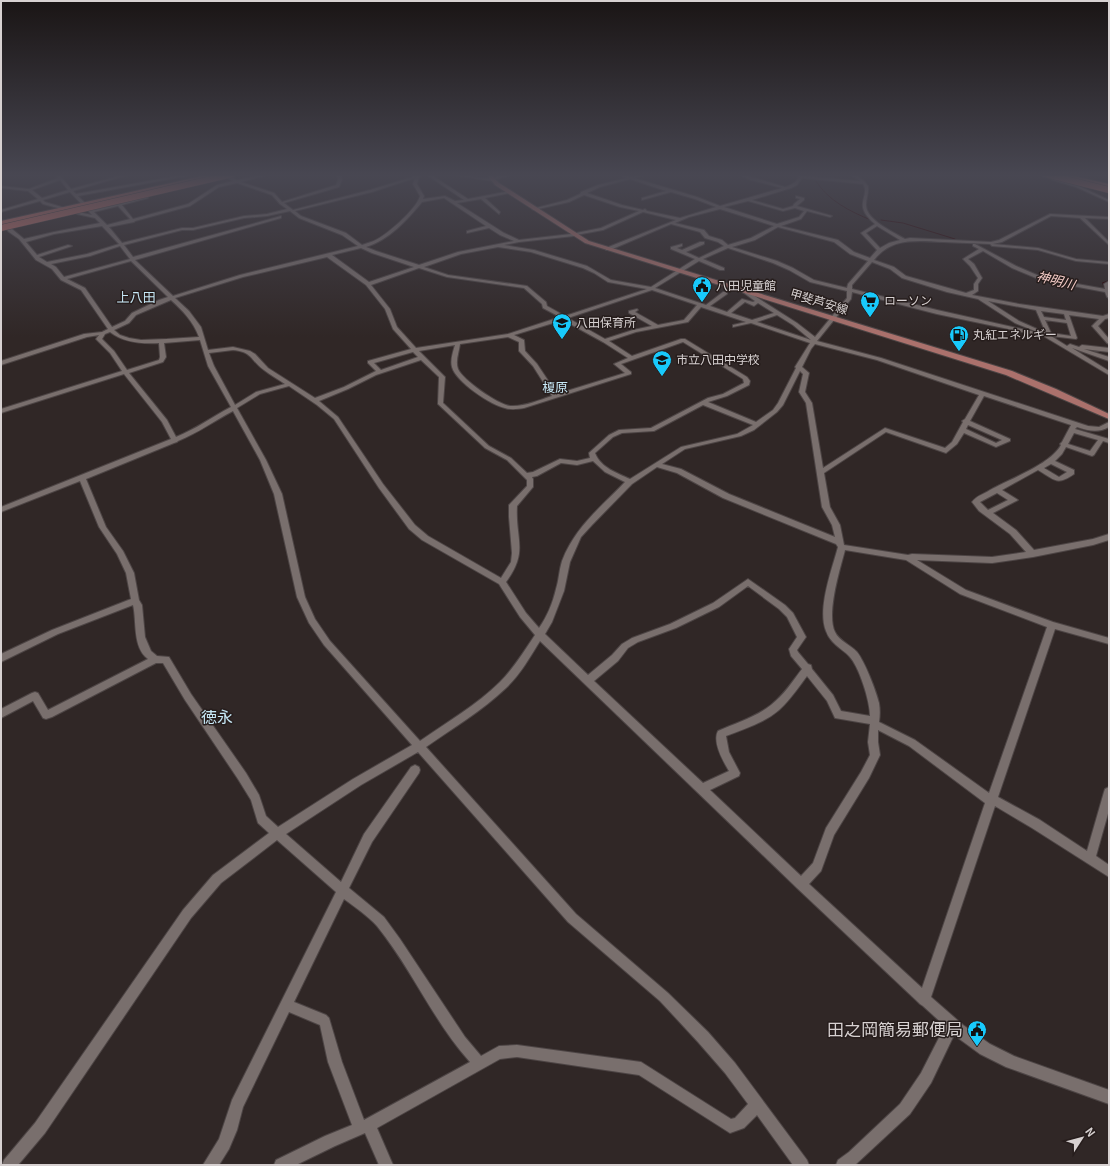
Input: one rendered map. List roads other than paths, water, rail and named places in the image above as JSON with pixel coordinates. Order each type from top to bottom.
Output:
[{"type":"main road","name":"甲斐芦安線","points":[[564,228],[587,242],[608,249],[1009,373],[1053,391],[1109,417]]},
{"type":"street","points":[[5,228],[23,241],[36,257],[45,264],[54,268],[63,279],[82,289],[116,335],[124,338],[144,341],[202,338]]},
{"type":"street","points":[[23,241],[54,233],[87,228]]},
{"type":"street","points":[[107,228],[132,259],[172,297],[198,327],[206,352],[234,408],[263,460],[278,494],[301,597],[312,621],[327,643],[572,918],[664,997],[703,1037],[730,1068],[802,1165]]},
{"type":"street","points":[[45,264],[88,255],[180,228]]},
{"type":"street","points":[[63,279],[243,228]]},
{"type":"street","points":[[331,228],[344,234],[361,246],[446,276],[525,287],[544,303],[545,306],[631,358]]},
{"type":"street","points":[[1,363],[86,335],[103,333],[111,330],[127,322],[134,314],[150,305],[172,297],[235,278],[374,243],[395,228]]},
{"type":"street","points":[[469,232],[482,228]]},
{"type":"street","points":[[495,228],[519,241]]},
{"type":"street","points":[[368,284],[460,253],[519,241],[603,228]]},
{"type":"street","points":[[608,249],[655,228]]},
{"type":"street","points":[[693,228],[702,231],[707,237],[720,241],[728,247],[792,269],[812,281],[998,326],[1074,338],[1066,313]]},
{"type":"street","points":[[380,372],[370,362],[414,350],[509,334],[564,318],[650,289],[699,259],[753,239],[774,228]]},
{"type":"street","points":[[787,228],[832,239],[852,253],[892,268],[904,277],[967,295],[1038,309],[1103,318],[1109,316]]},
{"type":"street","points":[[871,228],[863,233],[879,250]]},
{"type":"street","points":[[885,228],[902,240]]},
{"type":"street","points":[[967,295],[976,291],[976,284],[980,278],[972,266],[965,260],[985,247],[1024,228]]},
{"type":"street","points":[[1093,228],[1109,244]]},
{"type":"street","points":[[9,1165],[44,1122],[187,914],[217,879],[278,833],[357,782],[420,746],[475,708],[503,685],[517,669],[540,635],[554,608],[560,591],[566,562],[578,536],[589,523],[630,482],[683,448],[739,434],[757,425],[781,404],[798,367],[814,341],[849,298],[850,285],[879,250],[885,246],[902,240],[925,239],[970,243],[985,247],[1038,249],[1076,260],[1109,262]]},
{"type":"street","points":[[682,252],[702,243]]},
{"type":"street","points":[[680,245],[673,248],[722,269]]},
{"type":"street","points":[[36,257],[70,246]]},
{"type":"street","points":[[500,246],[532,251],[591,270],[606,277],[610,281],[650,289],[814,341],[855,352],[982,394],[1106,439],[1092,454],[1064,444]]},
{"type":"street","points":[[985,247],[1014,267],[1043,279],[1109,292]]},
{"type":"street","points":[[328,255],[368,284],[387,309],[395,328],[414,350],[442,377],[440,403],[488,447],[510,459],[527,475],[531,484],[530,487],[513,505],[517,558],[510,573],[502,582]]},
{"type":"street","points":[[1109,282],[1106,284],[1109,297]]},
{"type":"street","points":[[748,292],[746,293],[778,313],[814,341]]},
{"type":"street","points":[[706,307],[725,293]]},
{"type":"street","points":[[980,298],[1016,322],[1070,346],[1109,359]]},
{"type":"street","points":[[727,314],[744,300],[754,304],[758,301]]},
{"type":"street","points":[[605,341],[636,331],[686,321],[700,305]]},
{"type":"street","points":[[1038,309],[1048,335],[1109,373]]},
{"type":"street","points":[[635,310],[631,312],[658,326]]},
{"type":"street","points":[[735,326],[766,318],[778,313]]},
{"type":"street","points":[[1042,318],[1069,322]]},
{"type":"street","points":[[1103,318],[1095,328],[1109,342]]},
{"type":"street","points":[[103,333],[99,339],[112,352],[125,372],[165,421],[175,441]]},
{"type":"street","points":[[509,334],[522,341],[522,351],[535,365],[555,396]]},
{"type":"street","points":[[1,411],[161,361],[163,358],[161,340]]},
{"type":"street","points":[[458,343],[454,359],[455,367],[458,372],[468,383],[500,405],[507,407],[522,407],[629,373],[617,364],[683,340],[748,381],[747,384],[725,395],[714,397],[652,430],[620,431],[611,436],[592,453],[593,459],[599,464],[630,482]]},
{"type":"street","points":[[1070,346],[1109,350]]},
{"type":"street","points":[[206,352],[230,349],[249,352],[265,368],[315,400],[336,418],[381,486],[412,527],[425,538],[502,582],[523,616],[540,635],[801,884],[952,1025],[985,1049],[1011,1062],[1109,1096]]},
{"type":"street","points":[[315,400],[346,388],[380,372],[422,358]]},
{"type":"street","points":[[798,367],[806,373],[802,392],[809,403],[826,507],[837,527],[840,545],[829,602],[830,631],[835,638],[855,656],[874,703],[875,722],[872,745],[875,754],[865,775],[830,832],[817,867],[801,884]]},
{"type":"street","points":[[1,510],[175,441],[192,433],[216,417],[258,393],[291,384]]},
{"type":"street","points":[[820,473],[885,430],[946,452],[955,443],[965,421],[982,394]]},
{"type":"street","points":[[704,403],[757,425]]},
{"type":"street","points":[[962,430],[996,445],[1008,440],[965,421]]},
{"type":"street","points":[[1073,427],[1100,429],[1109,424]]},
{"type":"street","points":[[1033,554],[1013,532],[987,513],[976,502],[996,489],[1051,461],[1060,453],[1073,427]]},
{"type":"street","points":[[527,475],[535,474],[560,461],[577,463],[593,459]]},
{"type":"street","points":[[1038,468],[1062,479],[1072,472],[1051,461]]},
{"type":"street","points":[[656,465],[679,471],[726,496],[840,545],[908,558],[992,560],[1033,554],[1093,542],[1109,537]]},
{"type":"street","points":[[82,478],[102,527],[120,552],[130,573],[135,601],[138,605],[141,637],[147,653],[155,658],[166,660],[188,697],[242,776],[255,798],[262,819],[342,890],[380,921],[396,943],[460,1042],[480,1064]]},
{"type":"street","points":[[987,513],[1014,500],[996,489]]},
{"type":"street","points":[[908,558],[963,592],[1052,625],[1109,641]]},
{"type":"street","points":[[588,681],[615,658],[626,646],[635,640],[672,626],[716,605],[748,582],[774,600],[790,615],[802,636],[794,648],[794,653],[808,668],[830,698],[838,715],[875,722],[912,743],[991,800],[1036,824],[1109,872]]},
{"type":"street","points":[[1,658],[56,632],[135,601]]},
{"type":"street","points":[[924,1000],[1052,625]]},
{"type":"street","points":[[1,714],[35,696],[46,715],[52,714],[155,658]]},
{"type":"street","points":[[702,790],[735,773],[724,753],[721,734],[764,715],[781,703],[808,668]]},
{"type":"street","points":[[212,1165],[228,1139],[236,1104],[368,838],[415,770]]},
{"type":"street","points":[[1090,860],[1109,792]]},
{"type":"street","points":[[286,1005],[322,1019],[325,1022],[334,1062],[364,1126],[386,1165]]},
{"type":"street","points":[[843,1165],[854,1157],[905,1109],[926,1078],[952,1025]]},
{"type":"street","points":[[282,1165],[364,1126],[499,1053],[517,1051],[641,1069],[730,1126],[739,1123],[756,1105]]},
{"type":"waterway","name":"神明川","points":[[921,228],[955,239]]},
{"type":"waterway","points":[[1105,289],[1103,283],[1109,281]]},
{"type":"place","name":"八田児童館","points":[[702,303]]},
{"type":"place","name":"ローソン","points":[[870,318]]},
{"type":"place","name":"八田保育所","points":[[562,340]]},
{"type":"place","name":"丸紅エネルギー","points":[[959,352]]},
{"type":"place","name":"市立八田中学校","points":[[662,377]]},
{"type":"place","name":"田之岡簡易郵便局","points":[[977,1047]]},
{"type":"district","name":"上八田","points":[[136,297]]},
{"type":"district","name":"榎原","points":[[555,387]]},
{"type":"district","name":"徳永","points":[[217,717]]}]
